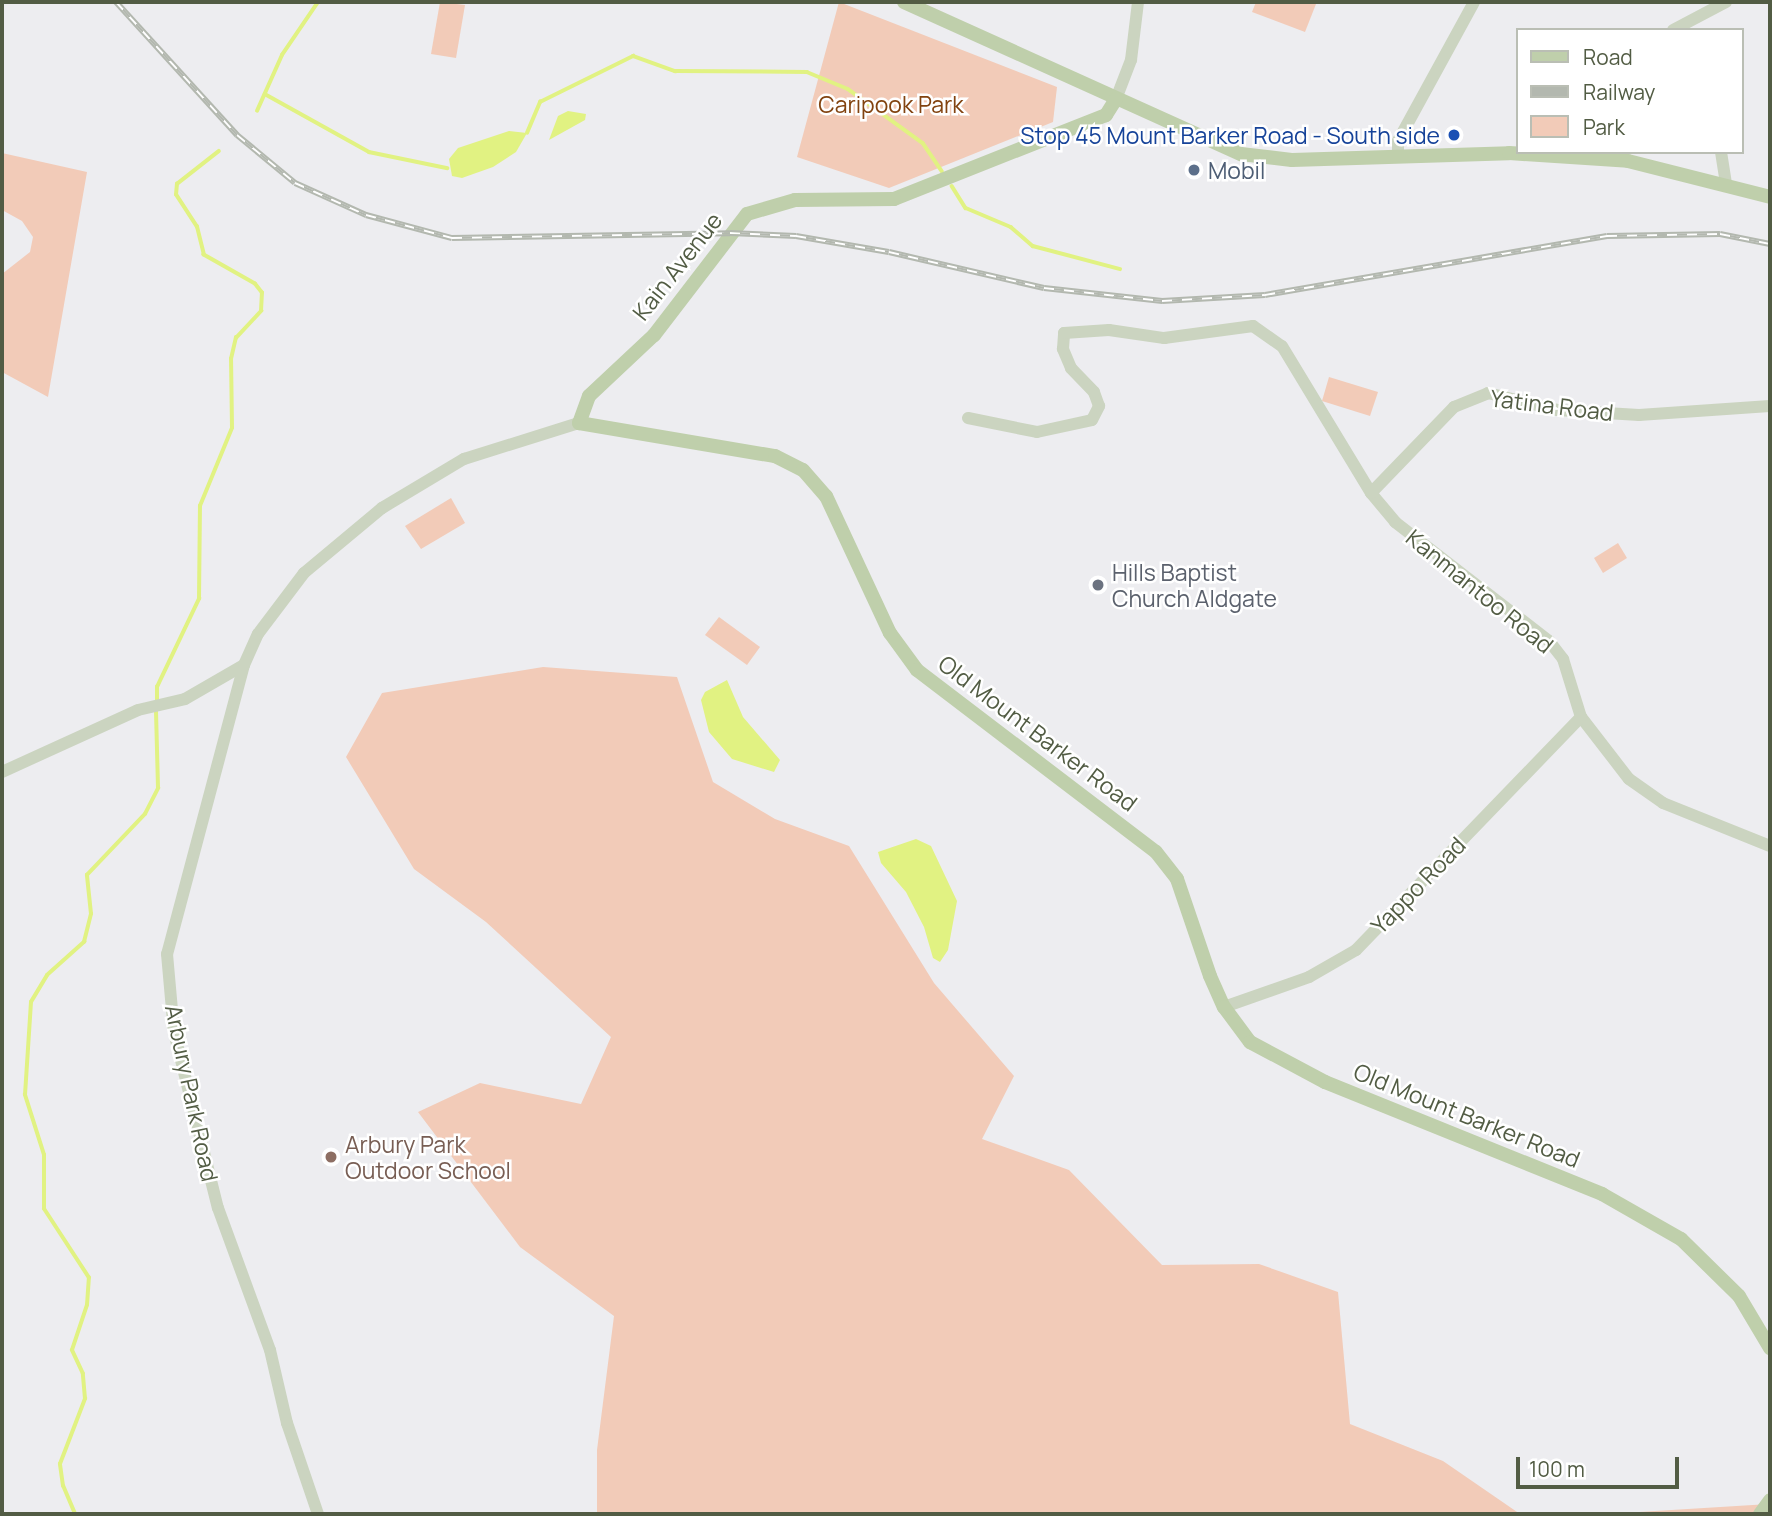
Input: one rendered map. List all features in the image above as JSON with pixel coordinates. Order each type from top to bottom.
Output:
[{"type":"main road","points":[[904,2],[1241,154],[1292,160],[1516,153]]},
{"type":"main road","name":"Kain Avenue","points":[[579,423],[590,396],[654,335],[747,214],[795,200],[894,199],[1105,115],[1116,99]]},
{"type":"main road","points":[[1524,154],[1628,161],[1770,197]]},
{"type":"main road","name":"Old Mount Barker Road","points":[[579,423],[775,456],[803,470],[827,496],[890,633],[917,670],[1156,852],[1177,878],[1224,1007],[1250,1042],[1325,1082],[1602,1194],[1681,1239],[1739,1296],[1770,1348]]},
{"type":"main road","points":[[1760,1514],[1770,1500]]},
{"type":"street","points":[[1116,99],[1131,60],[1138,2]]},
{"type":"street","points":[[1398,155],[1398,141],[1474,2]]},
{"type":"street","points":[[1677,28],[1726,2]]},
{"type":"street","points":[[1721,154],[1726,184]]},
{"type":"street","name":"Kanmantoo Road","points":[[968,418],[1037,432],[1092,420],[1099,406],[1094,392],[1071,368],[1063,349],[1064,333],[1109,330],[1164,338],[1253,327],[1282,346],[1371,492],[1395,522],[1438,559],[1549,641],[1563,659],[1581,717],[1629,779],[1663,803],[1770,846]]},
{"type":"street","name":"Yatina Road","points":[[1371,492],[1454,407],[1488,393],[1558,410],[1639,415],[1770,406]]},
{"type":"street","name":"Old Mount Barker Road","points":[[244,665],[258,634],[304,573],[382,508],[464,459],[579,423]]},
{"type":"street","points":[[2,772],[138,710],[175,703],[244,665]]},
{"type":"street","name":"Arbury Park Road","points":[[244,665],[167,954],[169,980],[174,1032],[218,1208],[270,1350],[287,1423],[318,1514]]},
{"type":"street","name":"Yappo Road","points":[[1224,1007],[1309,977],[1356,950],[1581,717]]},
{"type":"green space","points":[[440,2],[465,5],[456,58],[431,54]]},
{"type":"green space","name":"Caripook Park","points":[[839,2],[1057,87],[1053,122],[889,188],[797,157]]},
{"type":"green space","points":[[1256,2],[1316,4],[1305,32],[1252,12]]},
{"type":"green space","points":[[2,153],[87,172],[48,397],[2,372],[2,274],[30,252],[33,237],[22,221],[2,210]]},
{"type":"green space","points":[[1329,377],[1378,392],[1370,416],[1322,401]]},
{"type":"green space","points":[[451,498],[465,523],[421,549],[405,526]]},
{"type":"green space","points":[[1618,543],[1627,558],[1603,573],[1594,558]]},
{"type":"green space","points":[[719,617],[760,647],[747,665],[705,635]]},
{"type":"green space","points":[[543,667],[677,677],[713,782],[775,819],[849,846],[934,983],[1014,1076],[982,1139],[1069,1170],[1162,1265],[1259,1264],[1338,1292],[1350,1424],[1443,1461],[1520,1514],[597,1514],[597,1450],[614,1316],[520,1247],[418,1112],[480,1083],[581,1104],[611,1037],[486,922],[414,869],[346,757],[382,693]]},
{"type":"green space","points":[[1769,1504],[1760,1514],[1629,1514],[1639,1512]]},
{"type":"shaded area","points":[[568,111],[586,114],[585,120],[549,140],[558,116]]},
{"type":"shaded area","points":[[509,131],[527,133],[516,152],[493,167],[462,178],[452,176],[449,159],[458,148]]},
{"type":"shaded area","points":[[727,680],[743,717],[780,760],[774,772],[732,759],[709,732],[701,700],[705,692]]},
{"type":"shaded area","points":[[916,839],[931,846],[957,901],[948,950],[940,962],[933,958],[924,927],[906,892],[881,863],[878,852]]},
{"type":"waterway","points":[[257,111],[282,55],[318,2]]},
{"type":"waterway","points":[[527,133],[540,102],[633,56],[675,71],[807,72],[848,89],[923,143],[942,171]]},
{"type":"waterway","points":[[265,94],[369,152],[447,168]]},
{"type":"waterway","points":[[157,702],[157,687],[199,599],[200,506],[232,428],[231,359],[236,338],[261,311],[262,293],[255,284],[204,255],[197,227],[176,195],[177,184],[219,151]]},
{"type":"waterway","points":[[952,186],[966,208],[1011,227],[1033,246],[1120,269]]},
{"type":"waterway","points":[[75,1514],[63,1486],[60,1464],[85,1399],[83,1374],[72,1350],[87,1305],[89,1278],[44,1209],[44,1155],[25,1095],[31,1002],[47,975],[84,942],[91,914],[87,875],[145,814],[158,788],[156,710]]},
{"type":"railway","points":[[116,2],[237,135],[295,183],[366,215],[452,238],[730,233],[796,236],[889,252],[1044,288],[1162,301],[1265,295],[1607,236],[1720,234],[1770,244]]},
{"type":"place","name":"Stop 45 Mount Barker Road - South side","points":[[1454,135]]},
{"type":"place","name":"Mobil","points":[[1194,170]]},
{"type":"place","name":"Hills Baptist Church Aldgate","points":[[1098,585]]},
{"type":"place","name":"Arbury Park Outdoor School","points":[[331,1157]]}]
